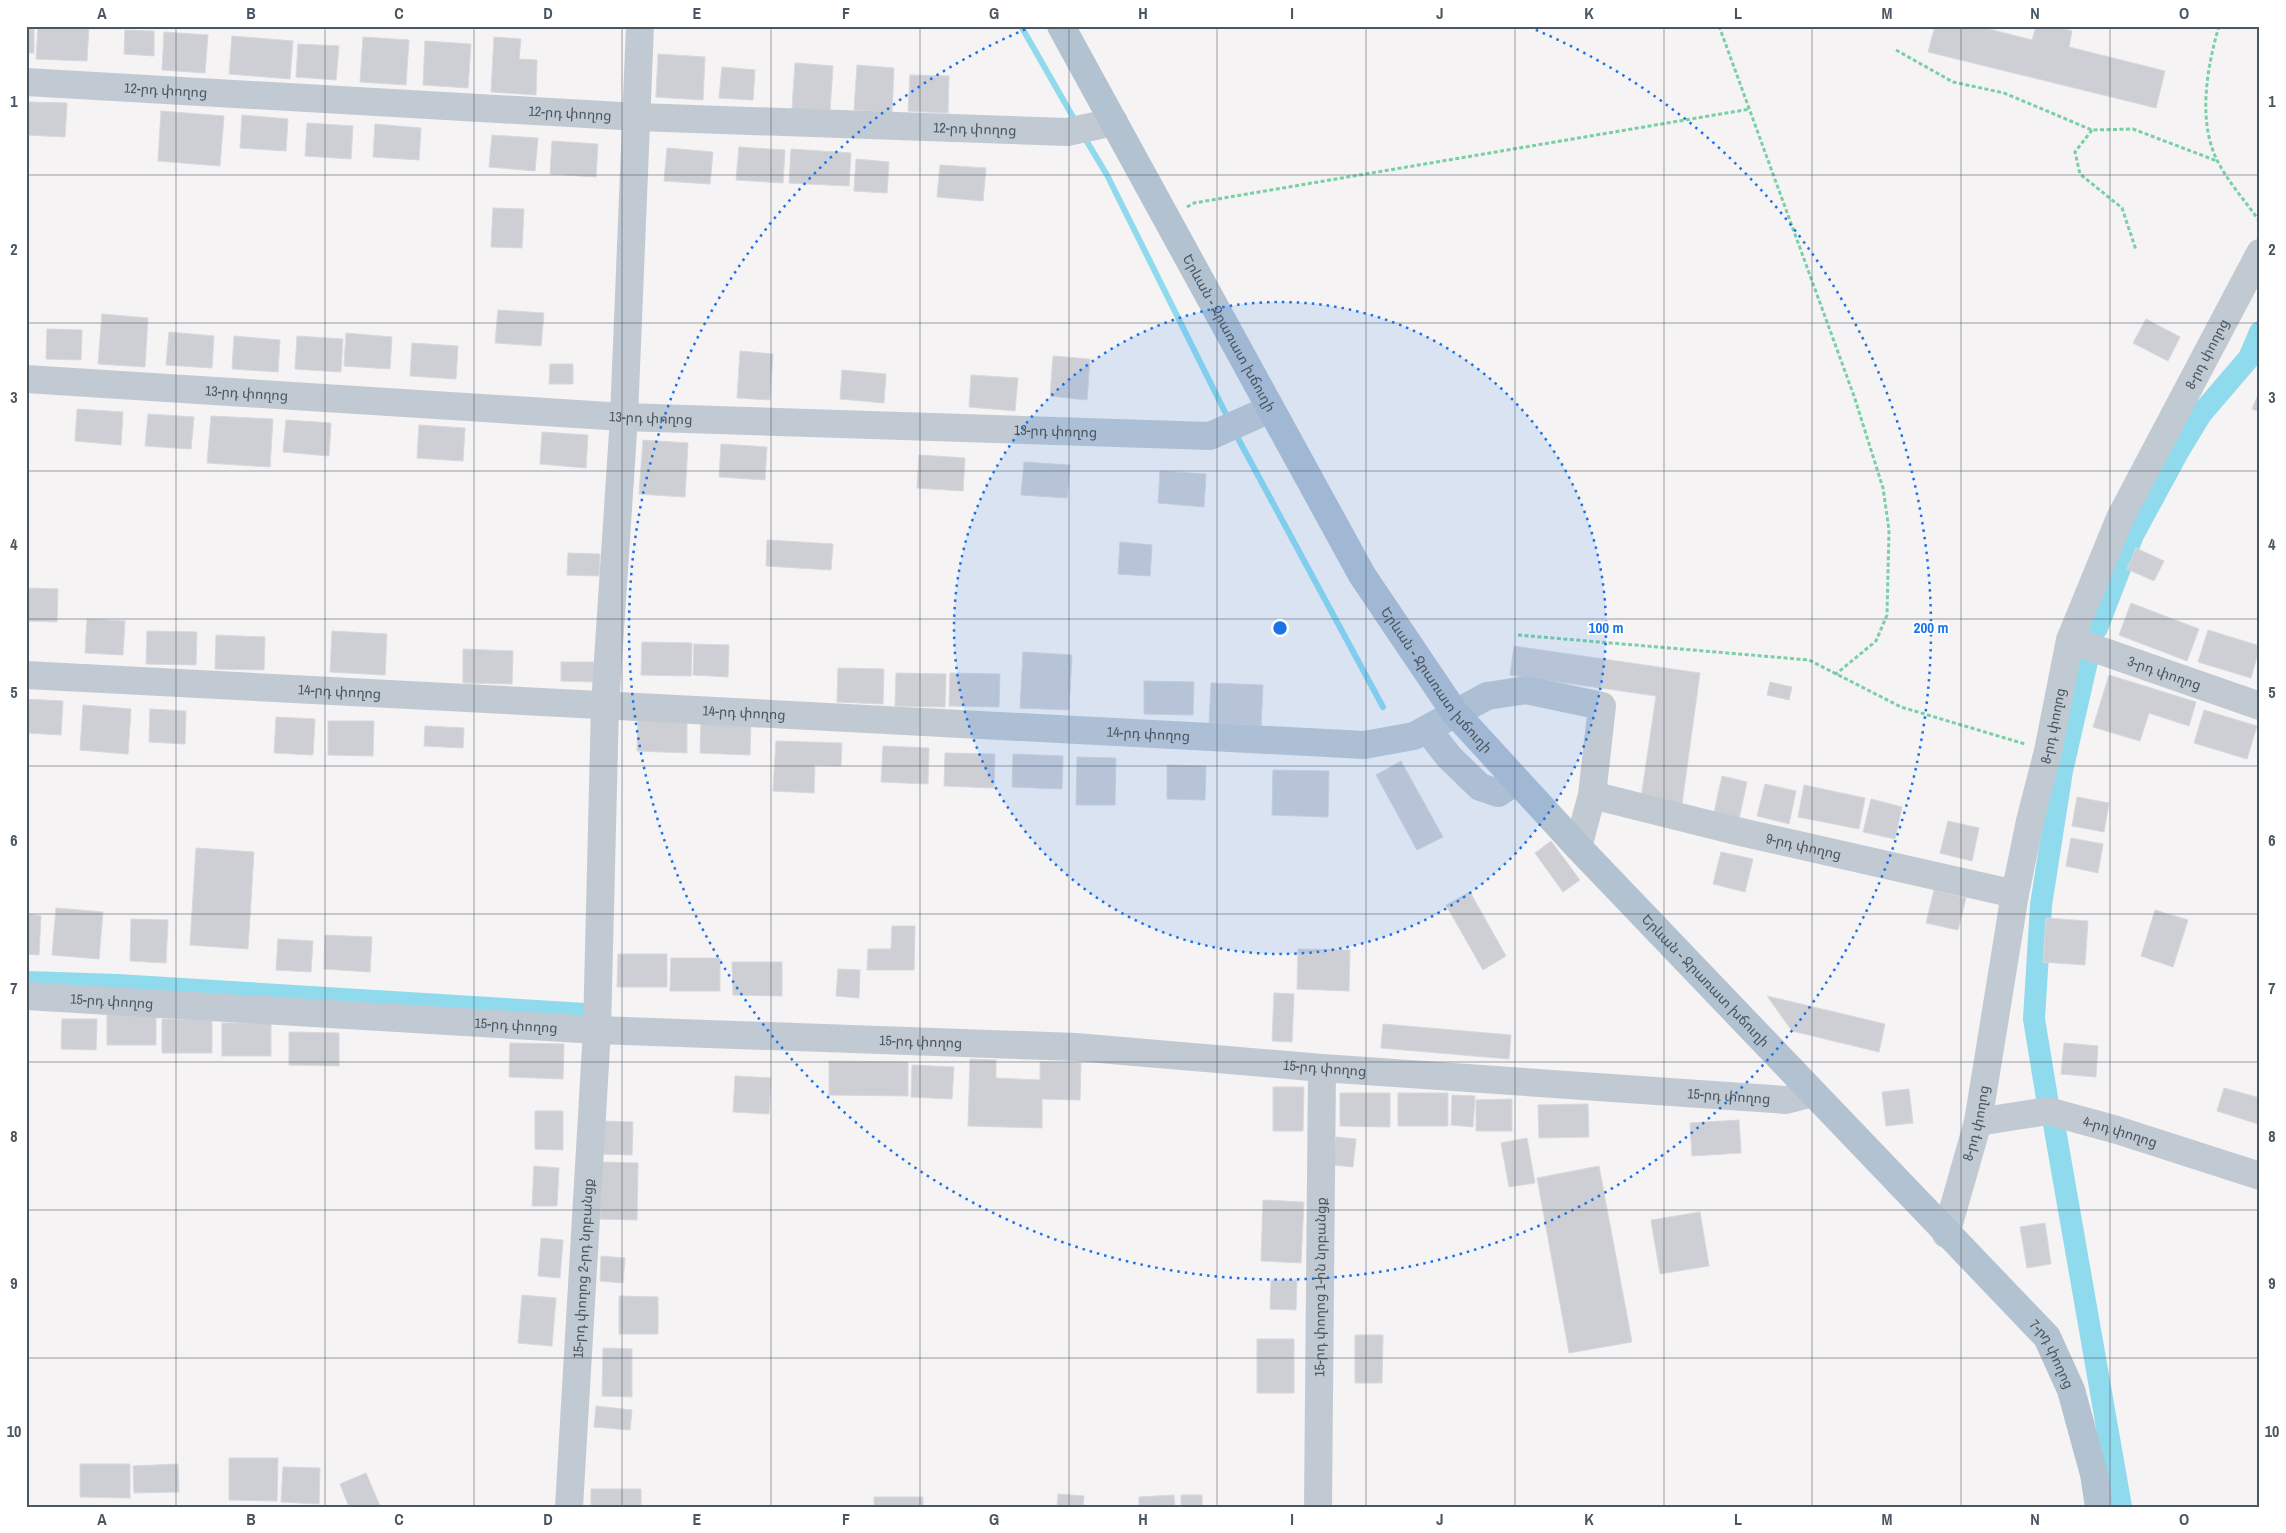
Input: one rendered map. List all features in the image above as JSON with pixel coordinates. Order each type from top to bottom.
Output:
[{"type":"main road","name":"Երևան - Ջրառատ խճուղի","points":[[1062,26],[1108,123],[1166,218],[1362,575],[1455,713],[1578,847],[1946,1234]]},
{"type":"main road","name":"7-րդ փողոց","points":[[1946,1234],[2047,1337],[2071,1390],[2094,1474],[2099,1507]]},
{"type":"street","name":"15-րդ փողոց 2-րդ նրբանցք","points":[[569,1507],[597,1030],[605,706],[624,417],[638,117],[640,26]]},
{"type":"street","name":"12-րդ փողոց","points":[[26,82],[638,117],[1067,132],[1108,123]]},
{"type":"street","name":"8-րդ փողոց","points":[[1946,1234],[1978,1122],[2015,894],[2030,821],[2048,751],[2070,640],[2120,518],[2252,287],[2260,253]]},
{"type":"street","name":"13-րդ փողոց","points":[[26,379],[624,417],[1210,436],[1270,408]]},
{"type":"street","name":"3-րդ փողոց","points":[[2070,640],[2260,706]]},
{"type":"street","name":"14-րդ փողոց","points":[[26,675],[1364,745],[1414,736],[1486,696],[1526,690],[1602,706],[1592,795]]},
{"type":"street","points":[[1427,729],[1449,757],[1480,787],[1498,793],[1516,781]]},
{"type":"street","points":[[1578,847],[1592,795]]},
{"type":"street","name":"9-րդ փողոց","points":[[1592,795],[1732,830],[2015,894]]},
{"type":"street","name":"15-րդ փողոց","points":[[26,996],[597,1030],[1076,1047],[1322,1068],[1786,1100],[1813,1093]]},
{"type":"street","name":"15-րդ փողոց 1-ին նրբանցք","points":[[1318,1507],[1322,1068]]},
{"type":"street","name":"4-րդ փողոց","points":[[1978,1122],[2048,1111],[2117,1130],[2260,1176]]},
{"type":"path","points":[[1719,26],[1854,396],[1883,488],[1889,530],[1887,615],[1876,641],[1836,674]]},
{"type":"path","points":[[2220,26],[2212,51],[2206,87],[2207,125],[2217,161],[2260,222]]},
{"type":"path","points":[[1896,50],[1953,82],[2004,93],[2092,130],[2133,129],[2217,161]]},
{"type":"path","points":[[1166,218],[1194,203],[1750,109]]},
{"type":"path","points":[[2092,130],[2075,152],[2080,174],[2122,208],[2136,250]]},
{"type":"path","points":[[1518,635],[1809,660],[1901,707],[2048,751]]},
{"type":"building","points":[[26,26],[34,26],[34,53],[26,53]]},
{"type":"building","points":[[38,26],[89,26],[87,61],[36,59]]},
{"type":"building","points":[[1935,26],[1977,26],[2032,40],[2036,26],[2054,26],[2072,31],[2069,47],[2165,71],[2156,108],[1928,52]]},
{"type":"building","points":[[125,30],[154,31],[154,56],[124,54]]},
{"type":"building","points":[[164,32],[208,35],[205,73],[162,70]]},
{"type":"building","points":[[232,36],[293,41],[290,79],[229,74]]},
{"type":"building","points":[[363,37],[409,40],[406,85],[360,82]]},
{"type":"building","points":[[494,37],[521,39],[519,59],[537,60],[536,95],[491,92]]},
{"type":"building","points":[[425,41],[471,44],[468,88],[423,85]]},
{"type":"building","points":[[298,44],[339,46],[336,80],[296,77]]},
{"type":"building","points":[[658,54],[705,57],[703,100],[656,97]]},
{"type":"building","points":[[795,63],[833,66],[830,111],[792,109]]},
{"type":"building","points":[[857,65],[894,68],[892,113],[854,110]]},
{"type":"building","points":[[722,67],[755,70],[753,100],[719,98]]},
{"type":"building","points":[[910,75],[949,76],[948,113],[908,111]]},
{"type":"building","points":[[29,102],[67,103],[65,137],[27,135]]},
{"type":"building","points":[[161,111],[224,116],[220,166],[158,161]]},
{"type":"building","points":[[242,115],[288,119],[286,151],[240,148]]},
{"type":"building","points":[[307,123],[353,126],[351,159],[305,156]]},
{"type":"building","points":[[375,124],[421,128],[419,160],[373,157]]},
{"type":"building","points":[[492,135],[538,138],[535,171],[489,167]]},
{"type":"building","points":[[552,141],[598,144],[596,177],[550,174]]},
{"type":"building","points":[[739,147],[785,150],[783,183],[736,180]]},
{"type":"building","points":[[667,148],[713,152],[710,184],[664,181]]},
{"type":"building","points":[[791,149],[851,153],[849,186],[789,183]]},
{"type":"building","points":[[856,159],[889,162],[887,193],[854,191]]},
{"type":"building","points":[[940,165],[986,168],[983,201],[937,197]]},
{"type":"building","points":[[493,208],[524,209],[522,248],[491,247]]},
{"type":"building","points":[[498,310],[544,313],[541,346],[495,343]]},
{"type":"building","points":[[102,314],[148,318],[145,367],[98,364]]},
{"type":"building","points":[[2146,319],[2180,337],[2168,361],[2133,343]]},
{"type":"building","points":[[47,329],[82,330],[81,360],[46,359]]},
{"type":"building","points":[[169,332],[214,336],[212,368],[166,365]]},
{"type":"building","points":[[346,333],[392,337],[390,369],[344,366]]},
{"type":"building","points":[[234,336],[280,340],[278,372],[232,369]]},
{"type":"building","points":[[297,336],[343,339],[341,372],[295,369]]},
{"type":"building","points":[[412,343],[458,346],[456,379],[410,376]]},
{"type":"building","points":[[740,351],[773,354],[770,400],[737,398]]},
{"type":"building","points":[[1053,356],[1090,359],[1087,400],[1050,396]]},
{"type":"building","points":[[550,364],[573,364],[573,384],[549,384]]},
{"type":"building","points":[[842,370],[886,374],[884,403],[840,399]]},
{"type":"building","points":[[971,375],[1018,378],[1015,411],[969,407]]},
{"type":"building","points":[[2260,390],[2260,412],[2252,409]]},
{"type":"building","points":[[77,409],[123,412],[121,445],[75,441]]},
{"type":"building","points":[[148,414],[194,417],[191,449],[145,446]]},
{"type":"building","points":[[211,416],[273,419],[270,467],[207,463]]},
{"type":"building","points":[[286,420],[331,423],[329,456],[283,452]]},
{"type":"building","points":[[419,425],[465,428],[463,461],[417,458]]},
{"type":"building","points":[[542,432],[588,435],[586,468],[540,464]]},
{"type":"building","points":[[643,440],[688,443],[685,497],[639,494]]},
{"type":"building","points":[[721,444],[767,447],[765,480],[719,477]]},
{"type":"building","points":[[919,455],[965,458],[963,491],[917,488]]},
{"type":"building","points":[[1024,462],[1070,465],[1067,498],[1021,495]]},
{"type":"building","points":[[1160,471],[1206,474],[1204,507],[1158,503]]},
{"type":"building","points":[[767,540],[833,544],[831,570],[766,566]]},
{"type":"building","points":[[1120,542],[1152,545],[1150,576],[1118,574]]},
{"type":"building","points":[[2136,548],[2164,561],[2154,581],[2127,569]]},
{"type":"building","points":[[568,553],[600,554],[599,576],[567,575]]},
{"type":"building","points":[[26,588],[58,589],[57,622],[26,621]]},
{"type":"building","points":[[2131,603],[2199,629],[2187,661],[2119,635]]},
{"type":"building","points":[[87,619],[125,621],[123,655],[85,653]]},
{"type":"building","points":[[2208,630],[2260,646],[2251,678],[2198,662]]},
{"type":"building","points":[[147,631],[197,632],[196,665],[146,664]]},
{"type":"building","points":[[332,631],[387,634],[385,675],[330,672]]},
{"type":"building","points":[[216,635],[265,637],[264,670],[215,669]]},
{"type":"building","points":[[642,642],[692,643],[691,676],[641,675]]},
{"type":"building","points":[[694,644],[729,645],[728,677],[693,675]]},
{"type":"building","points":[[1514,646],[1700,673],[1682,804],[1641,798],[1656,696],[1510,675]]},
{"type":"building","points":[[463,649],[513,651],[512,684],[463,683]]},
{"type":"building","points":[[1023,652],[1072,655],[1069,710],[1020,708]]},
{"type":"building","points":[[561,662],[594,662],[594,682],[561,681]]},
{"type":"building","points":[[838,668],[884,669],[883,704],[837,702]]},
{"type":"building","points":[[896,673],[946,674],[945,707],[895,706]]},
{"type":"building","points":[[950,673],[1000,674],[999,707],[949,706]]},
{"type":"building","points":[[2109,675],[2196,702],[2189,726],[2149,713],[2140,741],[2093,727]]},
{"type":"building","points":[[1144,681],[1194,682],[1193,715],[1144,714]]},
{"type":"building","points":[[1770,682],[1792,687],[1789,700],[1767,695]]},
{"type":"building","points":[[1211,683],[1263,685],[1261,726],[1209,723]]},
{"type":"building","points":[[26,699],[63,701],[61,735],[26,733]]},
{"type":"building","points":[[83,705],[131,709],[128,754],[80,750]]},
{"type":"building","points":[[150,709],[186,711],[185,744],[149,742]]},
{"type":"building","points":[[2204,710],[2257,726],[2247,759],[2194,743]]},
{"type":"building","points":[[276,717],[315,719],[313,755],[274,753]]},
{"type":"building","points":[[638,718],[687,720],[687,753],[637,751]]},
{"type":"building","points":[[701,720],[751,722],[750,755],[700,753]]},
{"type":"building","points":[[328,721],[374,721],[373,756],[328,755]]},
{"type":"building","points":[[425,726],[464,728],[463,748],[424,746]]},
{"type":"building","points":[[776,741],[842,743],[841,766],[815,765],[814,793],[773,791]]},
{"type":"building","points":[[883,746],[929,748],[928,784],[881,782]]},
{"type":"building","points":[[945,753],[995,754],[994,788],[944,786]]},
{"type":"building","points":[[1013,754],[1063,756],[1062,789],[1012,787]]},
{"type":"building","points":[[1077,757],[1116,758],[1115,805],[1076,805]]},
{"type":"building","points":[[1401,761],[1443,837],[1417,850],[1376,775]]},
{"type":"building","points":[[1167,765],[1206,766],[1205,800],[1167,799]]},
{"type":"building","points":[[1273,770],[1329,771],[1328,817],[1272,815]]},
{"type":"building","points":[[1722,776],[1747,782],[1739,819],[1714,813]]},
{"type":"building","points":[[1765,784],[1796,791],[1789,824],[1757,816]]},
{"type":"building","points":[[1804,785],[1865,798],[1859,829],[1798,817]]},
{"type":"building","points":[[2077,797],[2109,803],[2104,832],[2072,826]]},
{"type":"building","points":[[1871,799],[1902,807],[1895,839],[1863,832]]},
{"type":"building","points":[[1948,821],[1979,828],[1972,861],[1940,853]]},
{"type":"building","points":[[2071,838],[2103,844],[2098,873],[2066,866]]},
{"type":"building","points":[[1551,841],[1580,880],[1563,892],[1535,853]]},
{"type":"building","points":[[196,848],[254,852],[248,949],[190,945]]},
{"type":"building","points":[[1721,852],[1753,859],[1745,892],[1713,884]]},
{"type":"building","points":[[1934,890],[1966,898],[1958,930],[1926,923]]},
{"type":"building","points":[[1470,892],[1506,956],[1483,970],[1446,905]]},
{"type":"building","points":[[56,908],[103,912],[99,959],[52,955]]},
{"type":"building","points":[[2155,910],[2188,920],[2173,967],[2141,956]]},
{"type":"building","points":[[26,914],[41,916],[39,955],[26,954]]},
{"type":"building","points":[[2046,918],[2088,921],[2085,965],[2043,962]]},
{"type":"building","points":[[131,919],[168,920],[166,963],[130,961]]},
{"type":"building","points":[[892,926],[915,926],[914,970],[867,970],[868,949],[891,949]]},
{"type":"building","points":[[325,935],[372,937],[370,972],[324,969]]},
{"type":"building","points":[[278,939],[313,941],[311,972],[276,970]]},
{"type":"building","points":[[1298,949],[1350,950],[1349,991],[1297,989]]},
{"type":"building","points":[[618,954],[667,954],[667,987],[617,987]]},
{"type":"building","points":[[671,958],[720,958],[720,991],[670,991]]},
{"type":"building","points":[[732,962],[782,962],[782,996],[733,995]]},
{"type":"building","points":[[838,969],[860,970],[859,998],[836,996]]},
{"type":"building","points":[[1274,993],[1294,994],[1292,1042],[1272,1041]]},
{"type":"building","points":[[1767,996],[1885,1024],[1879,1052],[1792,1031]]},
{"type":"building","points":[[107,1012],[156,1012],[156,1045],[107,1045]]},
{"type":"building","points":[[62,1019],[97,1019],[96,1050],[61,1049]]},
{"type":"building","points":[[162,1019],[212,1020],[212,1053],[162,1053]]},
{"type":"building","points":[[222,1023],[271,1023],[271,1056],[222,1056]]},
{"type":"building","points":[[1383,1024],[1511,1035],[1509,1059],[1381,1048]]},
{"type":"building","points":[[289,1032],[339,1033],[339,1066],[289,1065]]},
{"type":"building","points":[[510,1043],[564,1044],[563,1079],[509,1077]]},
{"type":"building","points":[[2064,1043],[2098,1046],[2096,1077],[2061,1074]]},
{"type":"building","points":[[970,1059],[996,1060],[996,1078],[1040,1080],[1040,1062],[1081,1063],[1080,1100],[1042,1099],[1042,1128],[968,1126]]},
{"type":"building","points":[[829,1061],[908,1062],[908,1096],[829,1095]]},
{"type":"building","points":[[912,1065],[954,1067],[952,1099],[911,1097]]},
{"type":"building","points":[[735,1076],[771,1078],[769,1114],[733,1112]]},
{"type":"building","points":[[1273,1087],[1304,1087],[1303,1131],[1273,1131]]},
{"type":"building","points":[[2224,1088],[2260,1098],[2258,1124],[2217,1111]]},
{"type":"building","points":[[1909,1089],[1913,1123],[1886,1126],[1882,1092]]},
{"type":"building","points":[[1340,1093],[1390,1093],[1390,1127],[1340,1126]]},
{"type":"building","points":[[1398,1093],[1448,1093],[1448,1126],[1398,1126]]},
{"type":"building","points":[[1452,1095],[1475,1096],[1473,1127],[1451,1125]]},
{"type":"building","points":[[1512,1099],[1512,1131],[1476,1131],[1476,1100]]},
{"type":"building","points":[[1588,1104],[1589,1137],[1539,1138],[1538,1105]]},
{"type":"building","points":[[535,1111],[563,1111],[563,1150],[535,1149]]},
{"type":"building","points":[[1739,1120],[1741,1153],[1692,1156],[1690,1123]]},
{"type":"building","points":[[602,1121],[633,1122],[632,1155],[601,1154]]},
{"type":"building","points":[[1336,1137],[1356,1139],[1353,1167],[1333,1165]]},
{"type":"building","points":[[1527,1138],[1535,1183],[1509,1187],[1501,1143]]},
{"type":"building","points":[[602,1162],[638,1163],[637,1220],[600,1219]]},
{"type":"building","points":[[534,1166],[559,1168],[557,1206],[532,1206]]},
{"type":"building","points":[[1599,1166],[1632,1342],[1569,1353],[1537,1178]]},
{"type":"building","points":[[1263,1200],[1304,1202],[1301,1263],[1261,1261]]},
{"type":"building","points":[[1700,1212],[1709,1266],[1660,1274],[1651,1220]]},
{"type":"building","points":[[2045,1223],[2051,1264],[2027,1268],[2020,1227]]},
{"type":"building","points":[[541,1238],[563,1240],[560,1278],[538,1276]]},
{"type":"building","points":[[601,1256],[625,1258],[623,1283],[600,1281]]},
{"type":"building","points":[[1271,1280],[1297,1280],[1296,1310],[1270,1309]]},
{"type":"building","points":[[522,1295],[556,1298],[552,1346],[518,1343]]},
{"type":"building","points":[[619,1296],[658,1297],[658,1334],[619,1334]]},
{"type":"building","points":[[1355,1335],[1383,1335],[1382,1383],[1355,1383]]},
{"type":"building","points":[[1257,1339],[1294,1339],[1294,1393],[1257,1393]]},
{"type":"building","points":[[603,1348],[632,1349],[632,1397],[602,1396]]},
{"type":"building","points":[[596,1406],[632,1410],[630,1430],[594,1427]]},
{"type":"building","points":[[229,1458],[278,1458],[277,1501],[229,1500]]},
{"type":"building","points":[[80,1464],[130,1464],[130,1498],[80,1497]]},
{"type":"building","points":[[178,1464],[179,1492],[134,1493],[133,1466]]},
{"type":"building","points":[[283,1467],[320,1468],[319,1504],[281,1502]]},
{"type":"building","points":[[366,1473],[380,1506],[349,1507],[340,1484]]},
{"type":"building","points":[[591,1489],[641,1489],[641,1507],[591,1507]]},
{"type":"building","points":[[1058,1494],[1084,1496],[1083,1507],[1057,1507]]},
{"type":"building","points":[[1174,1495],[1175,1507],[1139,1507],[1139,1497]]},
{"type":"building","points":[[1181,1495],[1202,1495],[1202,1507],[1181,1507]]},
{"type":"building","points":[[874,1497],[923,1497],[923,1507],[874,1507]]},
{"type":"waterway","points":[[1021,26],[1077,124]]},
{"type":"waterway","points":[[1083,135],[1107,175],[1229,420]]},
{"type":"waterway","points":[[2097,628],[2133,535],[2178,452],[2201,414],[2249,358],[2260,332]]},
{"type":"waterway","points":[[1234,431],[1383,707]]},
{"type":"waterway","points":[[2047,1098],[2034,1019],[2041,905],[2062,771],[2088,657]]},
{"type":"waterway","points":[[26,982],[117,985],[585,1014]]},
{"type":"waterway","points":[[2054,1124],[2121,1507]]}]
